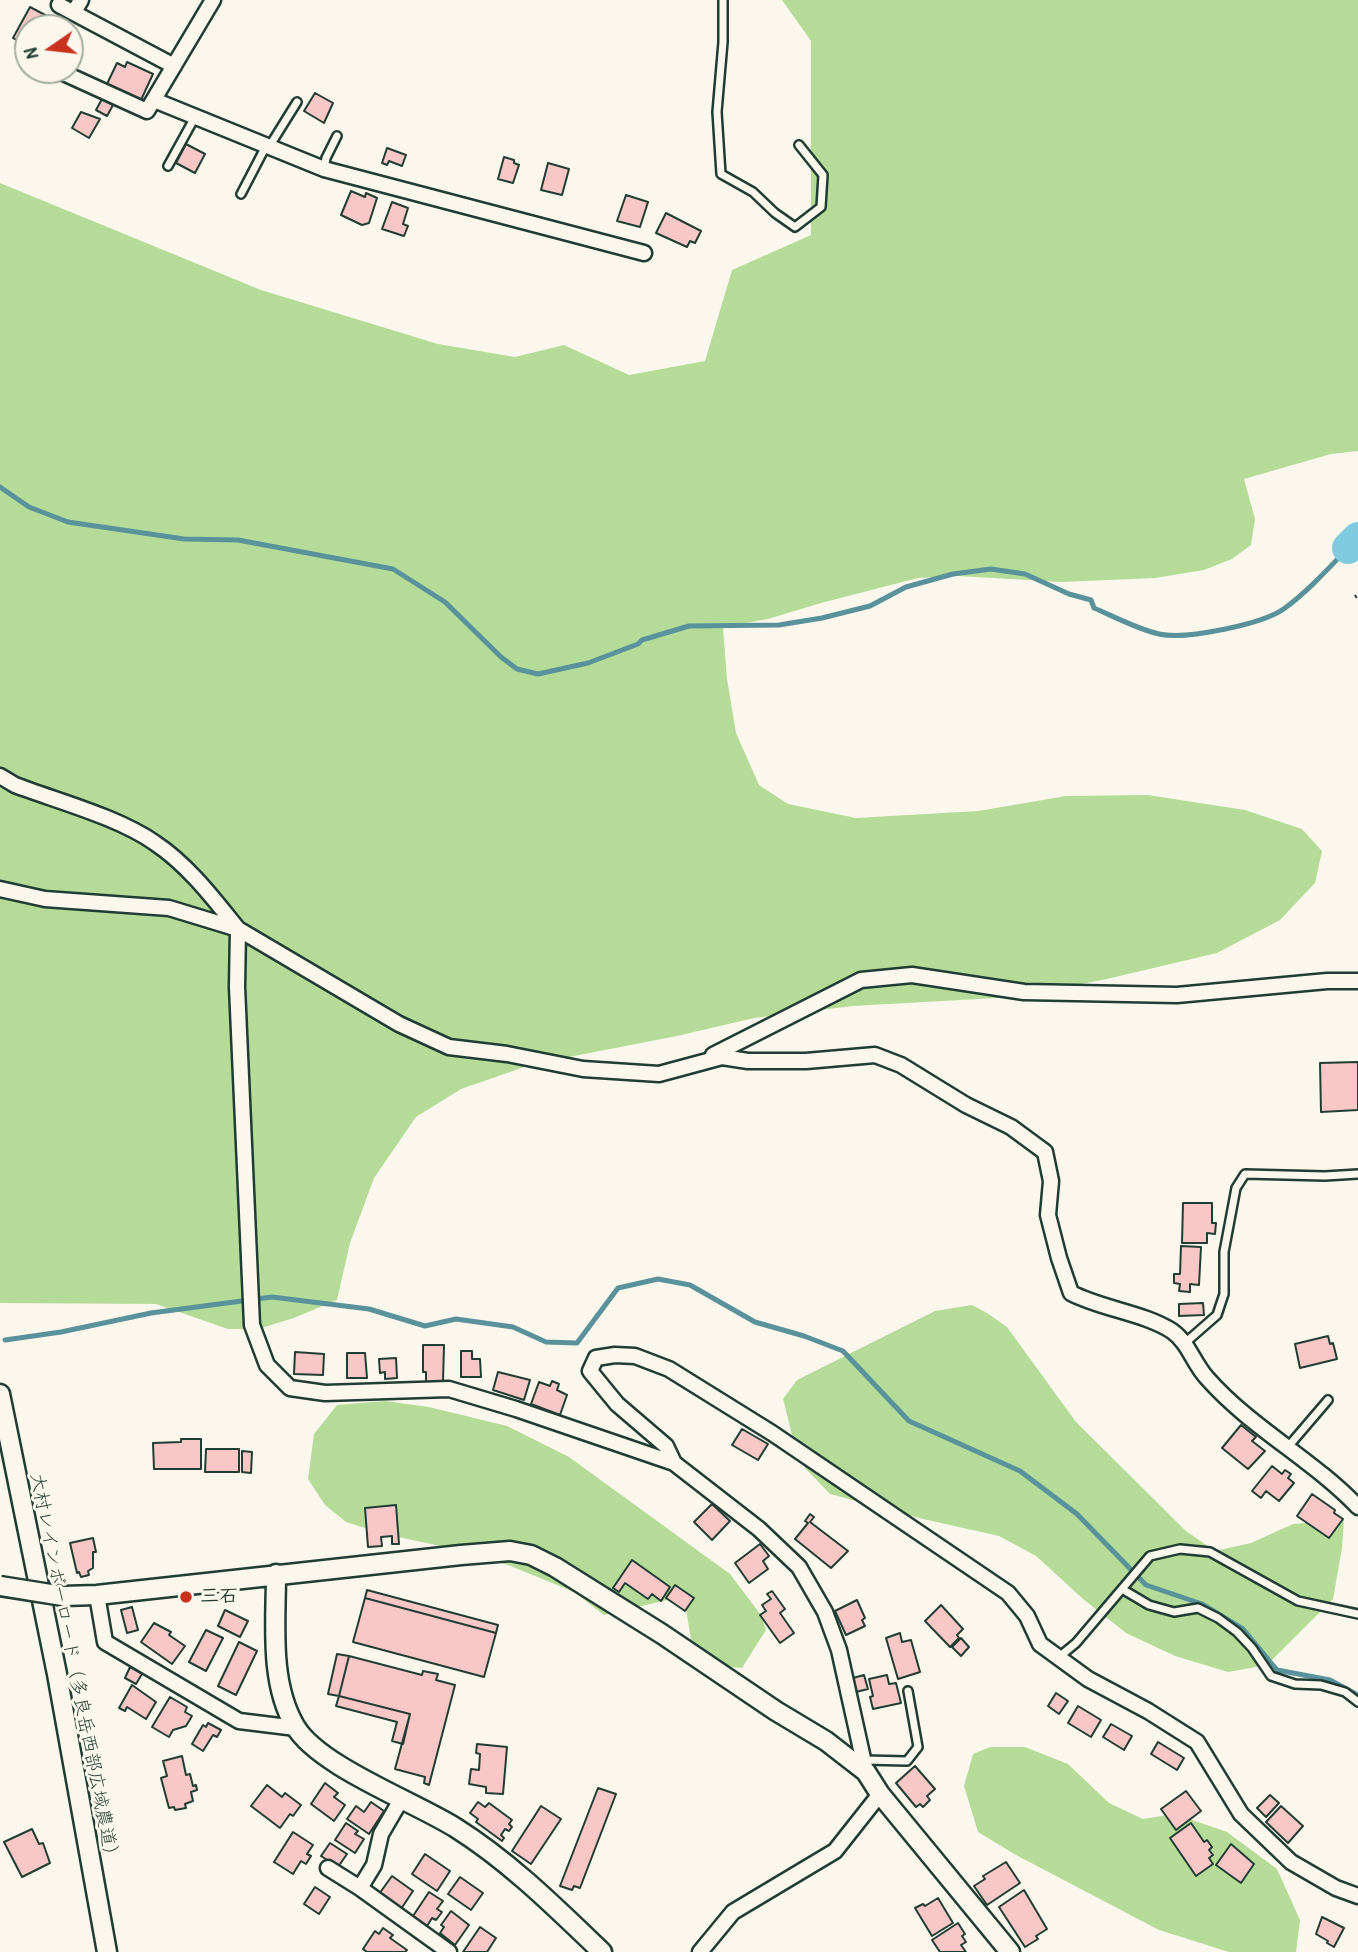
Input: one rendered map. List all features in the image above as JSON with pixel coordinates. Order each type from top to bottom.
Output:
[{"type":"street","points":[[84,82],[147,111],[213,0]]},
{"type":"street","points":[[59,5],[78,6],[174,66]]},
{"type":"street","points":[[154,100],[324,169],[644,253]]},
{"type":"street","points":[[0,776],[15,785],[115,822],[155,842],[195,877],[238,929],[237,987],[252,1325],[267,1365],[290,1388],[325,1393],[449,1389],[516,1409],[674,1463],[759,1529],[799,1567],[825,1612],[839,1650],[865,1766],[880,1794],[1010,1952]]},
{"type":"street","points":[[0,889],[45,899],[169,908],[238,929],[399,1024],[449,1046],[583,1069],[659,1074],[722,1057],[748,1061],[806,1061],[875,1055],[901,1065],[967,1105],[1011,1127],[1045,1152],[1051,1181],[1048,1214],[1071,1293],[1093,1304],[1136,1316],[1170,1330],[1185,1343],[1205,1377],[1263,1430],[1342,1491],[1358,1507]]},
{"type":"street","points":[[696,1064],[861,980],[912,975],[1024,992],[1177,995],[1327,981],[1358,981]]},
{"type":"street","points":[[674,1463],[666,1446],[617,1404],[590,1371],[596,1358],[635,1356],[669,1369],[772,1433],[1008,1593],[1027,1616],[1040,1644],[1088,1679],[1148,1711],[1197,1742],[1241,1814],[1291,1862],[1336,1888],[1358,1896]]},
{"type":"street","name":"大村レインボーロード（多良岳西部広域農道）","points":[[0,1394],[57,1674],[107,1952]]},
{"type":"street","points":[[0,1586],[63,1596],[97,1595],[461,1555],[510,1551],[531,1555],[555,1567],[662,1634],[776,1711],[865,1766]]},
{"type":"street","points":[[276,1574],[276,1637],[281,1685],[286,1708],[296,1728],[332,1760],[456,1828],[491,1853],[537,1890],[602,1952]]},
{"type":"street","points":[[97,1595],[105,1642],[239,1721],[296,1728]]},
{"type":"street","points":[[700,1952],[733,1912],[835,1851],[880,1794]]},
{"type":"street","points":[[360,1888],[374,1865],[381,1834],[402,1798]]},
{"type":"street","points":[[328,1868],[449,1952]]},
{"type":"lane","points":[[723,0],[723,42],[717,112],[720,174],[753,192],[795,227],[821,207],[823,175],[799,145]]},
{"type":"lane","points":[[241,194],[267,146],[297,102]]},
{"type":"lane","points":[[167,166],[195,117]]},
{"type":"lane","points":[[324,169],[326,158],[337,136]]},
{"type":"lane","points":[[1185,1343],[1217,1315],[1224,1294],[1224,1252],[1236,1188],[1245,1174],[1358,1174]]},
{"type":"lane","points":[[1287,1449],[1328,1400]]},
{"type":"lane","points":[[1059,1658],[1076,1643],[1150,1556],[1180,1549],[1210,1552],[1298,1601],[1358,1614]]},
{"type":"lane","points":[[1125,1587],[1149,1605],[1174,1612],[1198,1608],[1218,1618],[1252,1648],[1271,1676],[1295,1684],[1321,1685],[1345,1692],[1358,1702]]},
{"type":"lane","points":[[865,1766],[907,1761],[918,1747],[908,1691]]},
{"type":"green space","points":[[782,0],[1358,0],[1358,451],[1331,454],[1244,479],[1255,519],[1251,545],[1232,559],[1204,570],[1155,578],[1061,582],[958,576],[918,578],[768,619],[723,627],[727,679],[736,733],[759,785],[788,804],[856,818],[978,811],[1066,796],[1148,795],[1245,810],[1302,829],[1322,851],[1315,883],[1280,920],[1217,953],[1107,979],[1014,997],[853,1006],[754,1018],[533,1064],[461,1089],[416,1117],[374,1178],[350,1243],[337,1300],[294,1318],[258,1329],[228,1329],[156,1304],[0,1303],[0,183],[261,290],[438,344],[515,357],[564,345],[629,375],[705,361],[732,270],[811,235],[811,41]]},
{"type":"green space","points":[[972,1305],[1007,1327],[1076,1422],[1186,1531],[1215,1551],[1251,1543],[1293,1524],[1344,1520],[1333,1599],[1267,1665],[1228,1672],[1175,1656],[1126,1633],[1083,1599],[1036,1556],[999,1536],[830,1494],[805,1468],[792,1435],[783,1399],[797,1380],[935,1311]]},
{"type":"green space","points":[[385,1401],[429,1407],[507,1426],[569,1457],[730,1574],[761,1615],[766,1630],[742,1668],[722,1666],[691,1640],[684,1596],[604,1615],[574,1592],[508,1565],[346,1522],[325,1505],[308,1479],[314,1434],[337,1405]]},
{"type":"green space","points":[[990,1747],[1025,1747],[1068,1764],[1109,1803],[1143,1819],[1175,1814],[1227,1832],[1277,1869],[1300,1920],[1296,1952],[1229,1952],[1159,1930],[1016,1855],[978,1832],[964,1786],[973,1754]]},
{"type":"building","points":[[30,7],[43,14],[26,14]]},
{"type":"building","points":[[127,62],[153,74],[141,100],[107,84],[117,63],[125,67]]},
{"type":"building","points":[[315,93],[333,103],[324,123],[304,111]]},
{"type":"building","points":[[102,99],[113,105],[107,116],[96,110]]},
{"type":"building","points":[[81,112],[100,119],[89,138],[72,128]]},
{"type":"building","points":[[186,144],[205,154],[195,173],[176,163]]},
{"type":"building","points":[[387,148],[406,155],[402,166],[389,161],[387,165],[382,163]]},
{"type":"building","points":[[504,157],[519,165],[513,183],[498,179]]},
{"type":"building","points":[[548,163],[569,169],[562,195],[541,190]]},
{"type":"building","points":[[351,191],[365,197],[366,193],[377,198],[369,223],[362,225],[341,215]]},
{"type":"building","points":[[626,195],[648,202],[640,227],[617,221]]},
{"type":"building","points":[[392,202],[408,208],[403,224],[408,226],[404,236],[382,229]]},
{"type":"building","points":[[666,213],[701,231],[695,243],[690,241],[687,247],[656,233]]},
{"type":"building","points":[[1358,1062],[1358,1110],[1321,1112],[1320,1063]]},
{"type":"building","points":[[1183,1203],[1212,1203],[1215,1234],[1207,1233],[1207,1243],[1182,1243]]},
{"type":"building","points":[[1181,1246],[1201,1247],[1199,1285],[1190,1284],[1190,1292],[1179,1291],[1180,1284],[1174,1283],[1174,1274],[1180,1274]]},
{"type":"building","points":[[1203,1303],[1204,1315],[1179,1316],[1179,1304]]},
{"type":"building","points":[[1328,1336],[1330,1344],[1333,1343],[1337,1359],[1300,1368],[1295,1344]]},
{"type":"building","points":[[423,1345],[444,1345],[443,1382],[426,1382],[426,1372],[423,1372]]},
{"type":"building","points":[[461,1351],[472,1351],[472,1359],[480,1359],[481,1377],[461,1377]]},
{"type":"building","points":[[295,1352],[324,1354],[323,1375],[294,1374]]},
{"type":"building","points":[[347,1353],[365,1353],[367,1378],[347,1378]]},
{"type":"building","points":[[396,1358],[397,1378],[385,1379],[385,1372],[380,1373],[379,1359]]},
{"type":"building","points":[[498,1372],[530,1380],[524,1400],[493,1390]]},
{"type":"building","points":[[552,1381],[559,1384],[557,1390],[567,1395],[560,1415],[531,1404],[539,1382],[550,1386]]},
{"type":"building","points":[[1241,1425],[1256,1437],[1252,1441],[1265,1451],[1248,1469],[1222,1448]]},
{"type":"building","points":[[742,1429],[768,1444],[758,1460],[732,1445]]},
{"type":"building","points":[[181,1439],[201,1439],[201,1469],[154,1469],[153,1443],[181,1442]]},
{"type":"building","points":[[206,1449],[239,1449],[239,1472],[205,1472]]},
{"type":"building","points":[[242,1451],[252,1452],[251,1473],[242,1472]]},
{"type":"building","points":[[1272,1466],[1282,1474],[1285,1470],[1291,1474],[1288,1478],[1294,1483],[1279,1501],[1266,1491],[1261,1498],[1252,1491]]},
{"type":"building","points":[[1312,1494],[1343,1519],[1329,1538],[1297,1516]]},
{"type":"building","points":[[712,1504],[730,1521],[712,1540],[694,1522]]},
{"type":"building","points":[[396,1505],[399,1544],[392,1544],[392,1536],[381,1537],[382,1546],[368,1547],[365,1508]]},
{"type":"building","points":[[810,1514],[814,1517],[810,1522],[848,1551],[831,1568],[795,1539],[808,1523],[805,1521]]},
{"type":"building","points":[[93,1538],[96,1552],[93,1552],[93,1568],[88,1571],[89,1575],[81,1577],[79,1572],[77,1573],[70,1543]]},
{"type":"building","points":[[760,1544],[769,1556],[763,1561],[768,1569],[749,1583],[735,1563]]},
{"type":"building","points":[[632,1560],[670,1587],[661,1601],[652,1594],[648,1599],[625,1583],[619,1592],[613,1588]]},
{"type":"building","points":[[675,1585],[694,1598],[685,1611],[666,1598]]},
{"type":"building","points":[[367,1590],[498,1625],[496,1633],[365,1598]]},
{"type":"building","points":[[772,1591],[785,1609],[780,1613],[794,1633],[780,1643],[760,1615],[766,1611],[762,1605],[771,1599],[767,1594]]},
{"type":"building","points":[[365,1598],[496,1633],[484,1677],[353,1642]]},
{"type":"building","points":[[857,1600],[865,1618],[862,1620],[865,1626],[846,1635],[835,1611]]},
{"type":"building","points":[[941,1605],[963,1629],[950,1647],[925,1621]]},
{"type":"building","points":[[132,1607],[138,1630],[127,1633],[121,1610]]},
{"type":"building","points":[[225,1610],[248,1621],[240,1637],[218,1626]]},
{"type":"building","points":[[154,1623],[171,1632],[169,1635],[185,1646],[172,1664],[141,1642]]},
{"type":"building","points":[[206,1630],[223,1638],[206,1671],[189,1662]]},
{"type":"building","points":[[900,1633],[902,1642],[911,1640],[920,1672],[898,1679],[886,1638]]},
{"type":"building","points":[[961,1638],[969,1647],[961,1656],[952,1647]]},
{"type":"building","points":[[239,1642],[257,1651],[236,1695],[218,1686]]},
{"type":"building","points":[[337,1654],[349,1656],[339,1696],[328,1694]]},
{"type":"building","points":[[349,1656],[422,1675],[423,1671],[438,1674],[436,1680],[455,1685],[429,1785],[424,1783],[425,1777],[395,1769],[410,1714],[339,1696]]},
{"type":"building","points":[[130,1667],[142,1674],[136,1684],[125,1678]]},
{"type":"building","points":[[864,1675],[868,1689],[856,1692],[853,1678]]},
{"type":"building","points":[[887,1675],[889,1684],[896,1683],[901,1703],[873,1709],[869,1679]]},
{"type":"building","points":[[132,1685],[156,1702],[146,1719],[127,1707],[125,1711],[119,1708]]},
{"type":"building","points":[[1056,1693],[1068,1701],[1059,1714],[1048,1706]]},
{"type":"building","points":[[339,1696],[410,1714],[403,1744],[392,1741],[397,1722],[336,1706]]},
{"type":"building","points":[[170,1697],[187,1707],[185,1712],[192,1716],[186,1726],[173,1730],[169,1737],[152,1727]]},
{"type":"building","points":[[1078,1706],[1101,1720],[1091,1737],[1068,1723]]},
{"type":"building","points":[[208,1723],[221,1730],[217,1737],[213,1735],[203,1751],[192,1744],[203,1725],[206,1727]]},
{"type":"building","points":[[1111,1724],[1132,1736],[1124,1750],[1103,1737]]},
{"type":"building","points":[[1158,1742],[1184,1758],[1177,1770],[1151,1754]]},
{"type":"building","points":[[477,1744],[507,1747],[503,1794],[486,1793],[486,1787],[469,1784],[471,1769],[479,1770],[480,1754],[476,1753]]},
{"type":"building","points":[[182,1756],[186,1775],[190,1774],[197,1790],[191,1792],[193,1801],[185,1804],[186,1808],[175,1810],[174,1807],[169,1808],[161,1778],[167,1776],[163,1761]]},
{"type":"building","points":[[915,1766],[935,1789],[927,1796],[930,1800],[923,1807],[920,1804],[916,1807],[896,1783]]},
{"type":"building","points":[[325,1783],[338,1793],[334,1797],[345,1805],[334,1821],[311,1804]]},
{"type":"building","points":[[267,1785],[282,1797],[285,1793],[301,1805],[280,1828],[251,1806]]},
{"type":"building","points":[[598,1788],[616,1794],[580,1888],[574,1886],[572,1890],[560,1886]]},
{"type":"building","points":[[1186,1791],[1201,1811],[1176,1830],[1161,1809]]},
{"type":"building","points":[[1270,1795],[1279,1803],[1266,1817],[1257,1808]]},
{"type":"building","points":[[371,1802],[384,1811],[369,1834],[347,1819],[356,1806],[364,1812]]},
{"type":"building","points":[[478,1802],[485,1807],[489,1803],[512,1820],[509,1824],[512,1827],[509,1831],[505,1829],[501,1835],[504,1838],[502,1841],[476,1822],[478,1819],[470,1813]]},
{"type":"building","points":[[541,1806],[561,1819],[531,1864],[512,1851]]},
{"type":"building","points":[[1281,1806],[1303,1826],[1288,1843],[1266,1822]]},
{"type":"building","points":[[346,1823],[358,1831],[355,1834],[364,1839],[355,1853],[335,1840]]},
{"type":"building","points":[[1191,1823],[1204,1842],[1207,1840],[1212,1847],[1209,1850],[1213,1855],[1209,1858],[1213,1864],[1196,1876],[1170,1838]]},
{"type":"building","points":[[32,1829],[39,1844],[43,1843],[50,1863],[22,1877],[4,1842]]},
{"type":"building","points":[[293,1832],[313,1845],[307,1854],[311,1856],[306,1864],[301,1861],[293,1874],[274,1862]]},
{"type":"building","points":[[330,1843],[347,1854],[338,1867],[321,1856]]},
{"type":"building","points":[[1231,1844],[1254,1864],[1241,1883],[1216,1865]]},
{"type":"building","points":[[425,1854],[450,1871],[437,1891],[412,1874]]},
{"type":"building","points":[[1006,1862],[1020,1883],[987,1905],[974,1886],[985,1879],[983,1876]]},
{"type":"building","points":[[392,1876],[413,1891],[401,1909],[379,1894]]},
{"type":"building","points":[[460,1877],[483,1893],[471,1910],[448,1894]]},
{"type":"building","points":[[315,1887],[330,1897],[319,1914],[304,1904]]},
{"type":"building","points":[[1024,1890],[1047,1929],[1025,1947],[999,1907]]},
{"type":"building","points":[[429,1892],[443,1901],[437,1909],[442,1912],[436,1920],[432,1918],[427,1926],[413,1916]]},
{"type":"building","points":[[938,1898],[953,1923],[932,1936],[915,1908],[923,1904],[925,1906]]},
{"type":"building","points":[[451,1911],[469,1925],[455,1945],[440,1933],[444,1927],[441,1925]]},
{"type":"building","points":[[1322,1917],[1344,1928],[1334,1947],[1316,1934]]},
{"type":"building","points":[[958,1923],[965,1934],[962,1936],[966,1942],[961,1945],[966,1952],[940,1952],[932,1940]]},
{"type":"building","points":[[480,1927],[496,1938],[487,1952],[463,1952]]},
{"type":"building","points":[[383,1928],[393,1935],[390,1938],[407,1950],[405,1952],[367,1952],[363,1949],[375,1931],[379,1934]]},
{"type":"waterway","points":[[0,487],[29,507],[68,522],[184,539],[238,540],[393,569],[445,602],[501,657],[517,669],[538,674],[588,663],[638,644],[642,640],[689,626],[779,625],[822,618],[870,606],[906,587],[953,574],[991,569],[1025,574],[1069,594],[1091,600],[1094,608],[1151,632],[1171,635],[1205,633],[1243,625],[1275,614],[1310,587],[1348,548]]},
{"type":"waterway","points":[[1348,548],[1358,538]]},
{"type":"waterway","points":[[5,1340],[61,1332],[151,1313],[272,1297],[369,1309],[425,1326],[456,1319],[513,1327],[546,1342],[577,1343],[618,1288],[658,1279],[690,1285],[755,1322],[843,1351],[909,1421],[1020,1471],[1077,1514],[1146,1585],[1202,1604],[1243,1629],[1277,1670],[1330,1680],[1358,1695]]},
{"type":"place","name":"三石","points":[[186,1597]]}]
